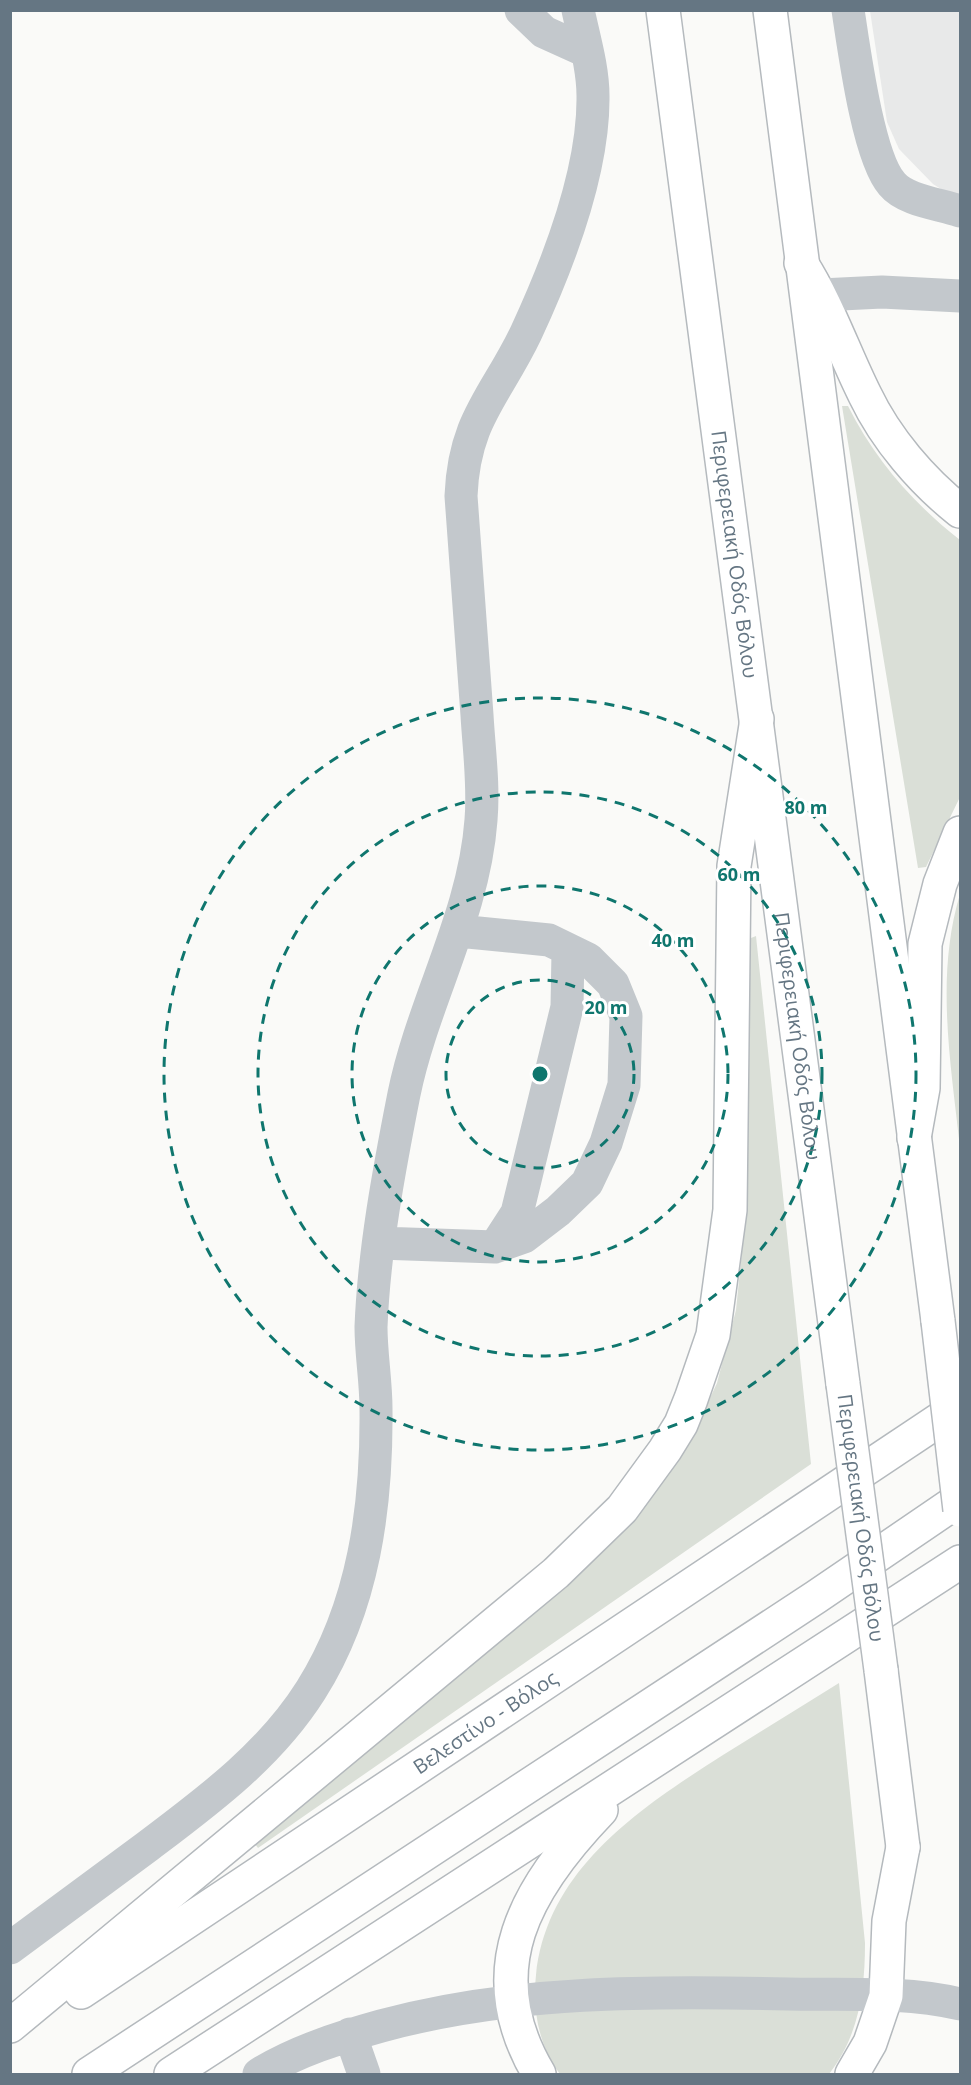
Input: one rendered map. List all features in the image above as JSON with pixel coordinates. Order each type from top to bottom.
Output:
[{"type":"main road","name":"Περιφερειακή Οδός Βόλου","points":[[663,10],[903,1847],[889,1921],[886,1996],[870,2043],[852,2074]]},
{"type":"main road","points":[[770,10],[938,1321],[960,1510]]},
{"type":"main road","points":[[801,263],[821,295],[865,396],[878,418],[919,472],[960,511]]},
{"type":"main road","points":[[10,2026],[578,1553],[622,1509],[681,1424],[713,1335],[730,1210],[734,866],[757,719]]},
{"type":"main road","points":[[914,1138],[923,1088],[925,944],[940,884],[960,833]]},
{"type":"main road","name":"Βελεστίνο - Βόλος","points":[[10,2039],[960,1406]]},
{"type":"main road","points":[[89,2074],[816,1597],[960,1499]]},
{"type":"main road","points":[[171,2074],[960,1562]]},
{"type":"main road","points":[[539,2074],[512,2004],[513,1946],[524,1914],[536,1890],[591,1821],[651,1764]]},
{"type":"street","points":[[521,10],[544,32],[586,51]]},
{"type":"street","points":[[10,1948],[193,1812],[257,1759],[287,1725],[313,1687],[351,1609],[362,1570],[369,1527],[376,1409],[371,1332],[379,1243],[405,1090],[437,981],[458,931],[481,822],[482,775],[461,496],[462,473],[468,439],[483,406],[525,334],[558,256],[584,174],[593,95],[578,10]]},
{"type":"street","points":[[848,10],[859,83],[881,166],[892,184],[902,193],[960,211]]},
{"type":"street","points":[[821,295],[893,292],[960,296]]},
{"type":"street","points":[[379,1243],[495,1247],[524,1237],[558,1211],[587,1183],[606,1143],[624,1085],[626,1016],[613,984],[588,959],[549,940],[458,931]]},
{"type":"street","points":[[495,1247],[517,1213],[520,1202],[567,1007],[568,951]]},
{"type":"street","points":[[259,2074],[309,2048],[350,2034],[419,2016],[600,1992],[886,1996],[960,2004]]},
{"type":"street","points":[[350,2034],[364,2074]]},
{"type":"shaded area","points":[[870,11],[960,11],[960,201],[933,184],[899,149],[887,122]]},
{"type":"shaded area","points":[[842,406],[848,406],[870,445],[911,496],[960,540],[960,797],[926,867],[918,868]]},
{"type":"shaded area","points":[[960,894],[960,1148],[949,1053],[947,989],[952,925]]},
{"type":"shaded area","points":[[756,936],[811,1464],[258,1848],[255,1844],[266,1833],[573,1578],[646,1505],[691,1439],[717,1383],[736,1310],[745,1222],[749,949],[751,938]]},
{"type":"shaded area","points":[[839,1683],[865,1961],[862,1995],[854,2028],[829,2074],[560,2074],[542,2040],[536,2014],[536,1975],[544,1937],[558,1903],[578,1873],[602,1845],[660,1797]]}]
